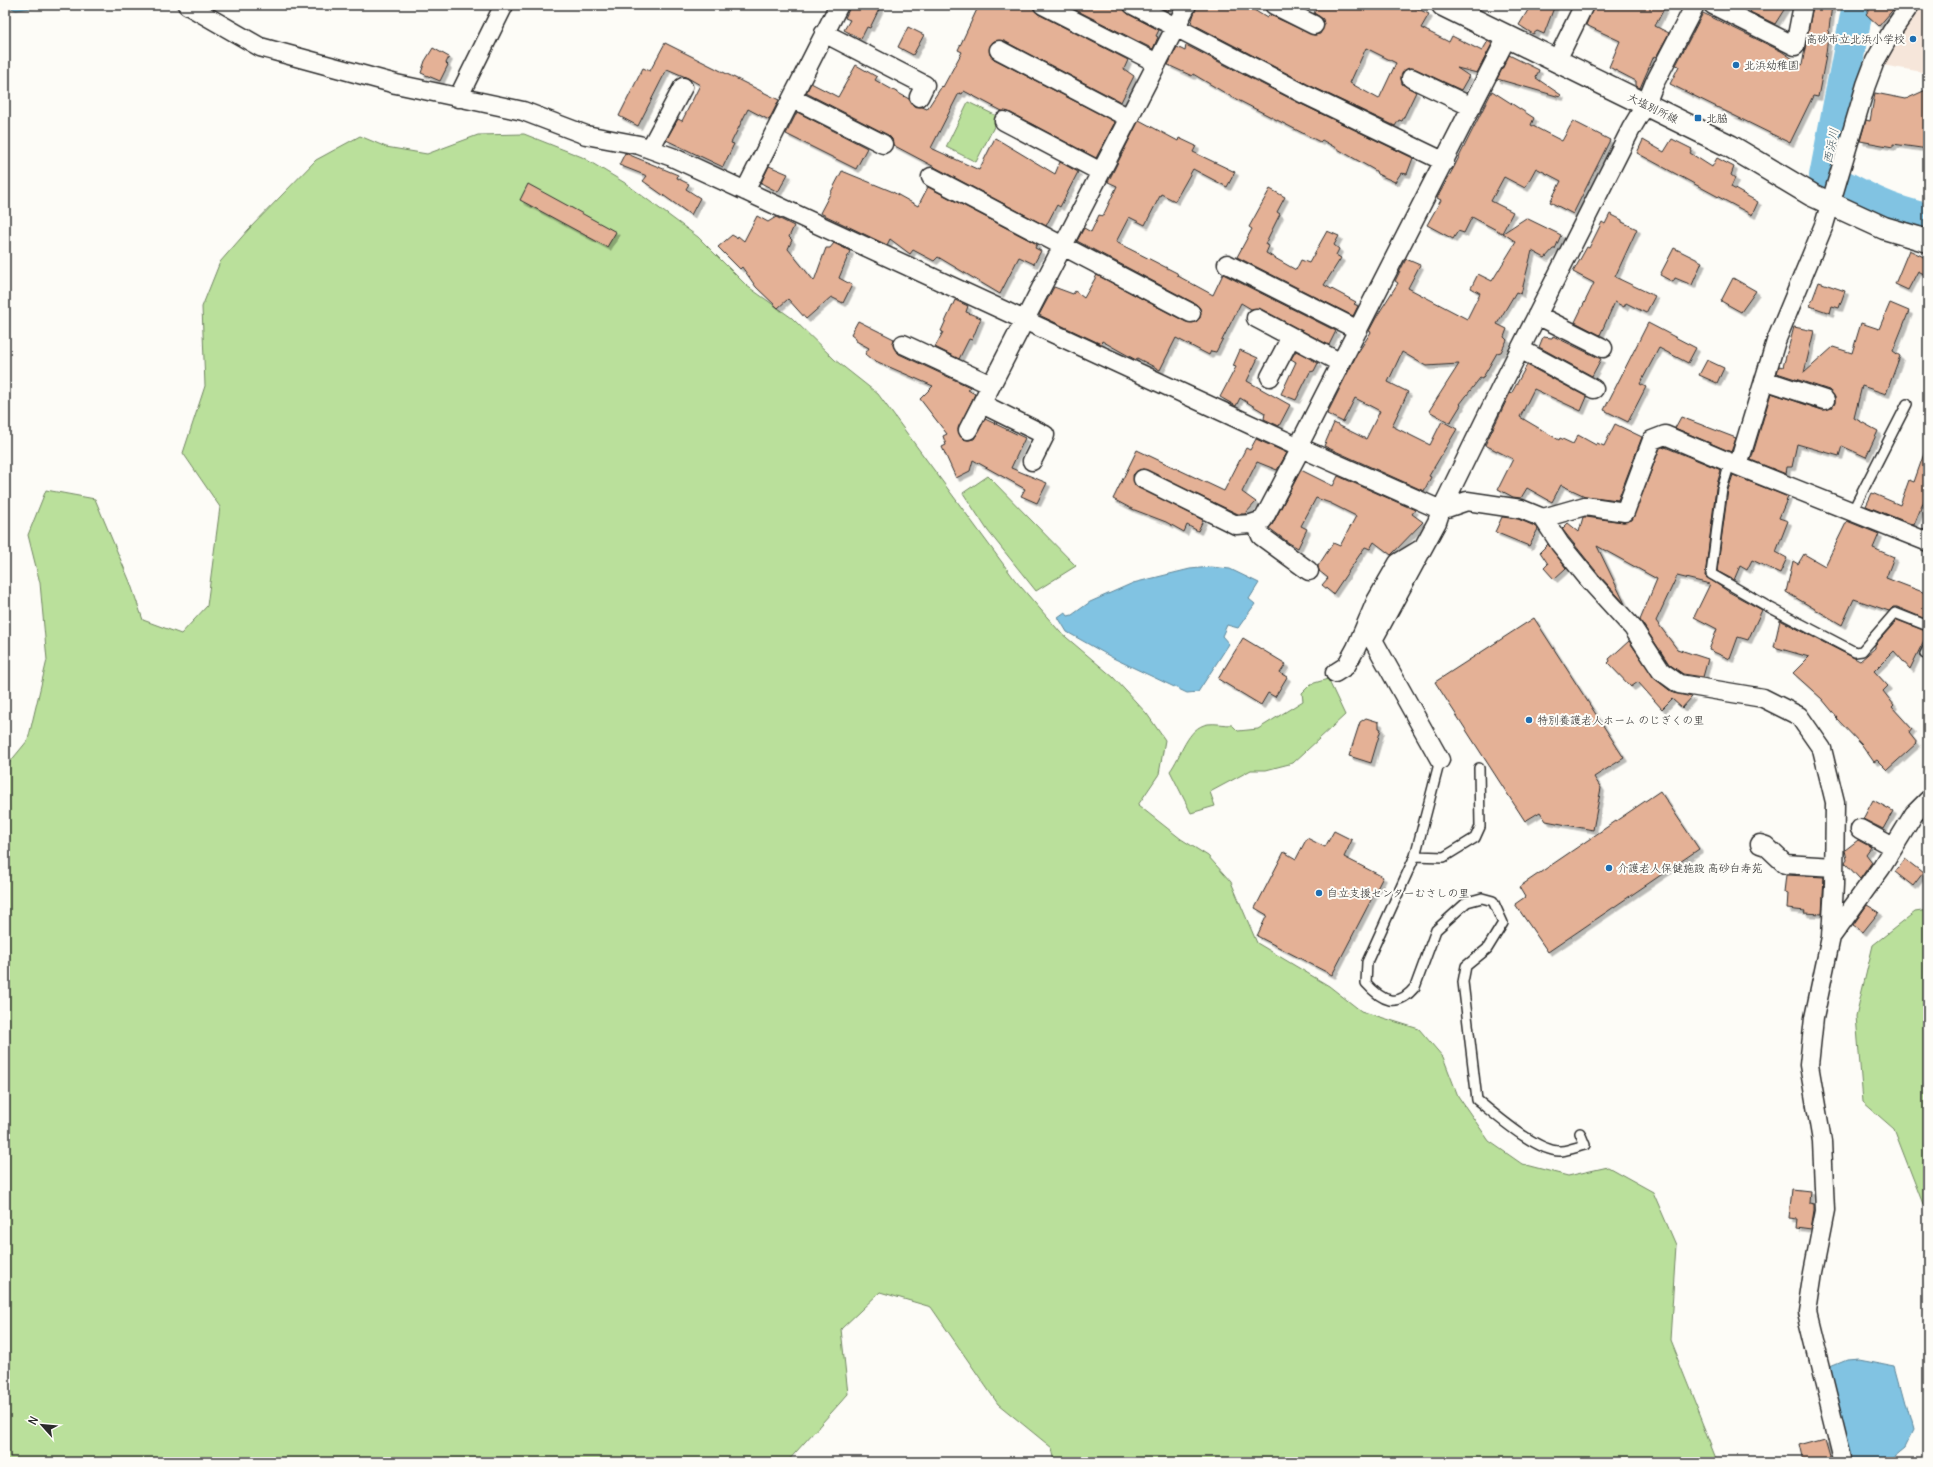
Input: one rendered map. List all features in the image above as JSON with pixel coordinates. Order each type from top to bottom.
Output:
[{"type":"main road","name":"大塩別所線","points":[[1443,5],[1556,62],[1646,104],[1730,146],[1812,195],[1832,199],[1884,228],[1928,241]]},
{"type":"street","points":[[187,5],[260,47],[396,84],[523,111],[586,135],[639,145],[650,149],[745,191],[1299,448],[1441,510],[1467,501],[1521,509],[1543,518],[1560,544],[1591,582],[1634,628],[1661,671],[1679,684],[1763,698],[1799,716],[1822,749],[1835,802],[1834,867],[1830,937],[1814,1018],[1810,1065],[1822,1141],[1825,1211],[1812,1272],[1807,1312],[1844,1462]]},
{"type":"street","points":[[458,98],[504,5]]},
{"type":"street","points":[[745,191],[838,5]]},
{"type":"street","points":[[1043,5],[1157,63]]},
{"type":"street","points":[[1133,5],[1304,94],[1444,162]]},
{"type":"street","points":[[968,430],[1187,5]]},
{"type":"street","points":[[1556,62],[1584,5]]},
{"type":"street","points":[[1440,760],[1372,640],[1437,522],[1441,510],[1520,349],[1631,129],[1646,104],[1654,84],[1694,5]]},
{"type":"street","points":[[1713,5],[1794,51],[1803,5]]},
{"type":"street","points":[[1734,465],[1776,341],[1824,225],[1866,85],[1875,61],[1892,31],[1910,5]]},
{"type":"street","points":[[1284,7],[1314,25]]},
{"type":"street","points":[[824,33],[925,86],[919,97]]},
{"type":"street","points":[[1143,479],[1236,525],[1256,523],[1263,520],[1507,37]]},
{"type":"street","points":[[999,50],[1129,118]]},
{"type":"street","points":[[1411,78],[1472,107]]},
{"type":"street","points":[[650,149],[683,87]]},
{"type":"street","points":[[792,98],[883,144]]},
{"type":"street","points":[[1004,121],[1101,172]]},
{"type":"street","points":[[931,177],[1191,313]]},
{"type":"street","points":[[1227,264],[1358,330]]},
{"type":"street","points":[[1537,315],[1603,348]]},
{"type":"street","points":[[1256,318],[1341,363]]},
{"type":"street","points":[[1270,377],[1291,336]]},
{"type":"street","points":[[903,344],[991,385]]},
{"type":"street","points":[[1520,349],[1594,388]]},
{"type":"street","points":[[1764,380],[1825,400]]},
{"type":"street","points":[[982,404],[1045,435],[1032,461]]},
{"type":"street","points":[[1543,518],[1585,506],[1625,512],[1652,440],[1665,434],[1734,465],[1928,542]]},
{"type":"street","points":[[1256,523],[1261,536],[1309,571]]},
{"type":"street","points":[[1335,672],[1346,666],[1356,648],[1376,602],[1398,563],[1422,549]]},
{"type":"street","points":[[1830,937],[1881,868],[1914,814],[1928,800]]},
{"type":"street","points":[[1860,829],[1893,847]]},
{"type":"street","points":[[1760,844],[1766,846],[1785,864],[1834,867]]},
{"type":"lane","points":[[1852,512],[1907,404]]},
{"type":"lane","points":[[1734,465],[1722,489],[1711,574],[1772,609],[1855,652],[1862,651],[1895,613],[1928,626]]},
{"type":"lane","points":[[1440,760],[1415,856],[1367,962],[1366,983],[1377,995],[1388,1000],[1398,1000],[1409,994],[1415,986],[1436,930],[1467,902],[1482,898],[1493,901],[1503,923],[1487,949],[1466,966],[1463,982],[1477,1100],[1512,1128],[1546,1149],[1560,1151],[1585,1145],[1580,1132]]},
{"type":"lane","points":[[1415,856],[1444,857],[1474,838],[1480,827],[1479,768]]},
{"type":"shaded area","name":"高砂市立北浜小学校","points":[[1919,5],[1928,5],[1928,73],[1882,65]]},
{"type":"green space","points":[[968,102],[999,117],[976,162],[946,147]]},
{"type":"green space","points":[[524,134],[582,157],[625,183],[698,237],[747,286],[792,318],[835,360],[878,394],[1015,580],[1060,632],[1113,677],[1147,714],[1165,740],[1159,774],[1138,805],[1181,839],[1208,856],[1231,882],[1257,943],[1329,986],[1361,1011],[1419,1029],[1443,1057],[1458,1096],[1489,1141],[1522,1164],[1568,1176],[1608,1167],[1653,1192],[1676,1245],[1670,1340],[1716,1455],[1716,1462],[1055,1462],[1052,1448],[998,1404],[931,1307],[880,1292],[841,1329],[848,1394],[787,1462],[5,1462],[5,768],[28,740],[47,660],[40,583],[28,535],[46,490],[95,499],[130,582],[143,620],[181,634],[207,606],[220,507],[183,453],[205,386],[202,307],[220,262],[248,230],[316,160],[360,136],[386,147],[427,154],[478,135]]},
{"type":"green space","points":[[988,476],[1076,566],[1036,591],[988,531],[963,493]]},
{"type":"green space","points":[[1328,679],[1345,715],[1293,763],[1266,770],[1251,770],[1210,792],[1215,806],[1191,813],[1170,771],[1185,743],[1195,731],[1201,726],[1208,724],[1232,725],[1238,731],[1258,729],[1303,701],[1302,693],[1311,684]]},
{"type":"green space","points":[[1928,910],[1928,1209],[1923,1204],[1894,1129],[1863,1102],[1856,1016],[1873,945],[1915,912]]},
{"type":"water","points":[[5,5],[55,5],[16,10]]},
{"type":"water","points":[[1211,567],[1230,569],[1259,583],[1249,599],[1255,604],[1238,628],[1227,625],[1222,636],[1229,644],[1198,692],[1187,693],[1113,658],[1067,632],[1058,617],[1065,612],[1068,616],[1072,615],[1090,602],[1133,583],[1190,569]]},
{"type":"water","points":[[1859,1359],[1896,1366],[1913,1429],[1904,1447],[1887,1461],[1852,1462],[1830,1367],[1847,1360]]},
{"type":"building","points":[[851,5],[881,5],[870,28],[867,27],[861,39],[844,30],[850,20],[845,18]]},
{"type":"building","points":[[979,5],[1033,5],[1034,10],[1038,14],[1128,60],[1124,69],[1134,76],[1121,102],[1004,41],[994,41],[990,46],[990,55],[994,59],[1115,122],[1096,158],[1009,112],[1002,111],[964,91],[962,94],[959,93],[931,148],[979,170],[995,138],[1055,174],[1060,162],[1078,172],[1060,207],[1057,205],[1046,226],[893,145],[892,139],[888,135],[806,93],[811,83],[838,97],[856,65],[877,77],[875,80],[909,99],[914,106],[927,109],[942,86],[943,87],[962,52],[958,50]]},
{"type":"building","points":[[1066,5],[1123,5],[1124,10],[1128,14],[1159,30],[1153,49]]},
{"type":"building","points":[[1156,5],[1171,5],[1168,11]]},
{"type":"building","points":[[1197,5],[1246,5],[1267,18],[1270,15],[1314,35],[1320,34],[1324,25],[1323,19],[1314,13],[1318,5],[1409,5],[1429,14],[1421,28],[1449,42],[1452,36],[1482,51],[1488,41],[1492,44],[1477,73],[1457,68],[1469,76],[1461,90],[1416,69],[1410,68],[1405,70],[1401,78],[1402,84],[1416,92],[1402,121],[1399,120],[1395,126],[1309,85],[1191,23]],"holes":[[[1366,48],[1396,63],[1379,99],[1350,83]]]},
{"type":"building","points":[[1531,5],[1555,5],[1544,34],[1537,31],[1533,34],[1519,25]]},
{"type":"building","points":[[1594,5],[1666,5],[1655,26],[1669,33],[1656,57],[1654,56],[1640,88],[1636,86],[1636,81],[1609,67],[1620,41],[1586,25]]},
{"type":"building","points":[[1754,5],[1787,5],[1775,24],[1750,12]]},
{"type":"building","points":[[1813,5],[1832,5],[1825,61],[1818,97],[1813,96],[1790,143],[1670,84],[1679,66],[1676,65],[1703,13],[1781,51],[1802,65]]},
{"type":"building","points":[[1873,5],[1897,5],[1879,26],[1866,14]]},
{"type":"building","points":[[908,27],[924,35],[913,55],[898,47]]},
{"type":"building","points":[[665,43],[779,100],[769,120],[748,109],[731,143],[734,144],[723,167],[666,140],[678,119],[682,121],[700,85],[688,78],[667,69],[638,126],[619,116],[643,68],[650,71]]},
{"type":"building","points":[[1186,45],[1299,103],[1413,158],[1407,174],[1401,173],[1395,182],[1377,174],[1376,171],[1322,140],[1320,142],[1230,96],[1193,74],[1192,76],[1168,65],[1177,47],[1185,51]]},
{"type":"building","points":[[433,48],[449,57],[446,63],[448,65],[440,81],[421,73],[425,61]]},
{"type":"building","points":[[1509,55],[1539,70],[1536,78],[1561,95],[1560,97],[1497,79]]},
{"type":"building","points":[[1928,89],[1928,149],[1893,144],[1893,147],[1860,141],[1866,120],[1870,121],[1875,93],[1906,99]]},
{"type":"building","points":[[1492,91],[1534,118],[1531,125],[1562,141],[1573,121],[1610,140],[1573,214],[1550,202],[1561,181],[1536,168],[1525,188],[1504,177],[1491,201],[1513,212],[1502,233],[1472,217],[1464,233],[1458,231],[1453,239],[1427,225],[1441,200],[1437,198]]},
{"type":"building","points":[[797,112],[867,148],[856,169],[786,134]]},
{"type":"building","points":[[1139,120],[1178,141],[1179,138],[1196,146],[1193,152],[1235,172],[1227,187],[1193,169],[1175,201],[1161,194],[1145,225],[1129,217],[1116,242],[1177,273],[1178,276],[1213,295],[1223,274],[1336,331],[1329,345],[1261,309],[1251,309],[1241,303],[1216,352],[1211,351],[1209,355],[1176,338],[1160,370],[1137,358],[1136,360],[1102,341],[1101,344],[1039,315],[1054,287],[1073,294],[1075,291],[1084,298],[1097,275],[1186,322],[1196,322],[1200,318],[1200,308],[1196,304],[1077,241],[1084,228],[1091,232],[1099,215],[1103,216],[1117,186],[1108,182]]},
{"type":"building","points":[[1672,139],[1692,149],[1690,153],[1712,167],[1717,158],[1734,167],[1731,175],[1735,178],[1731,187],[1758,202],[1752,215],[1637,153],[1643,140],[1664,152]]},
{"type":"building","points":[[625,153],[678,175],[677,178],[689,184],[686,189],[700,198],[691,215],[643,181],[647,176],[619,165]]},
{"type":"building","points":[[769,166],[788,174],[778,192],[761,183]]},
{"type":"building","points":[[842,171],[891,191],[918,206],[928,187],[1037,244],[1035,248],[1041,251],[1034,264],[1019,257],[1000,294],[938,257],[934,261],[913,250],[910,254],[890,239],[887,245],[820,213]]},
{"type":"building","points":[[528,184],[616,232],[607,247],[520,200]]},
{"type":"building","points":[[1270,189],[1285,197],[1277,212],[1280,214],[1265,244],[1269,246],[1266,253],[1296,270],[1301,260],[1309,263],[1327,231],[1339,236],[1334,245],[1339,249],[1336,255],[1341,258],[1324,285],[1356,302],[1354,304],[1358,306],[1353,316],[1237,257],[1252,229],[1249,227]]},
{"type":"building","points":[[1610,214],[1637,229],[1615,277],[1655,296],[1646,313],[1626,303],[1624,307],[1615,302],[1600,335],[1575,322],[1594,283],[1573,272],[1587,247],[1589,248],[1602,222],[1605,224]]},
{"type":"building","points":[[757,216],[768,222],[776,217],[794,226],[789,237],[792,240],[788,249],[814,281],[826,248],[830,248],[834,243],[850,251],[839,278],[852,285],[843,303],[831,297],[806,319],[788,299],[778,308],[756,287],[742,267],[740,269],[718,247],[732,235],[737,238],[738,236],[744,241]]},
{"type":"building","points":[[1526,218],[1561,235],[1555,249],[1553,249],[1545,258],[1532,251],[1521,294],[1516,292],[1497,324],[1507,329],[1504,337],[1507,340],[1501,352],[1497,353],[1482,379],[1480,378],[1460,404],[1461,405],[1450,423],[1429,411],[1459,364],[1426,366],[1402,352],[1388,382],[1408,392],[1392,426],[1430,445],[1442,421],[1457,429],[1429,476],[1431,477],[1424,491],[1324,446],[1334,423],[1366,439],[1380,411],[1355,398],[1343,422],[1327,414],[1357,354],[1371,332],[1369,331],[1377,316],[1398,283],[1395,281],[1406,259],[1420,265],[1408,288],[1467,319],[1480,293],[1471,288],[1478,274],[1492,281],[1516,242],[1503,233]]},
{"type":"building","points":[[1674,248],[1702,262],[1692,285],[1675,278],[1673,282],[1660,275]]},
{"type":"building","points":[[1909,250],[1928,259],[1928,276],[1918,271],[1908,290],[1895,284]]},
{"type":"building","points":[[1733,278],[1756,291],[1741,312],[1721,301]]},
{"type":"building","points":[[1819,282],[1845,291],[1839,308],[1832,306],[1830,313],[1810,306]]},
{"type":"building","points":[[955,300],[968,306],[966,312],[981,318],[972,340],[969,339],[959,359],[935,347],[943,332],[941,331]]},
{"type":"building","points":[[1890,303],[1909,311],[1893,351],[1900,356],[1886,394],[1862,386],[1854,418],[1878,431],[1866,457],[1842,446],[1839,456],[1797,444],[1792,467],[1787,467],[1786,474],[1751,460],[1771,393],[1822,410],[1832,408],[1835,403],[1835,397],[1829,390],[1777,373],[1779,366],[1783,367],[1794,327],[1814,331],[1804,373],[1833,347],[1852,353],[1861,323],[1879,329]]},
{"type":"building","points":[[858,321],[894,339],[893,345],[899,354],[970,387],[968,390],[975,394],[958,430],[963,439],[974,439],[985,419],[1025,438],[1011,468],[1047,483],[1037,503],[1021,496],[1025,489],[973,460],[970,471],[956,478],[942,447],[946,445],[943,436],[947,434],[920,399],[933,386],[871,359],[865,354],[869,348],[856,341],[856,338],[851,334]]},
{"type":"building","points":[[1648,323],[1696,348],[1688,363],[1659,348],[1640,384],[1646,387],[1628,422],[1604,410]]},
{"type":"building","points":[[1553,336],[1601,359],[1592,376],[1539,347],[1543,337],[1552,338]]},
{"type":"building","points":[[1240,350],[1258,358],[1247,381],[1290,405],[1279,426],[1264,419],[1265,413],[1240,398],[1236,406],[1220,397],[1236,367],[1233,366]]},
{"type":"building","points":[[1296,351],[1318,363],[1314,371],[1310,372],[1296,400],[1281,394],[1296,362],[1291,359]]},
{"type":"building","points":[[1707,360],[1724,368],[1717,383],[1699,375]]},
{"type":"building","points":[[1527,365],[1587,397],[1581,411],[1534,389],[1520,417],[1559,440],[1560,438],[1573,444],[1578,435],[1596,445],[1597,443],[1604,446],[1615,424],[1642,437],[1618,500],[1585,496],[1561,485],[1552,502],[1527,488],[1521,498],[1513,497],[1498,489],[1513,459],[1485,445],[1510,393],[1511,394]]},
{"type":"building","points":[[1681,417],[1736,438],[1731,452],[1675,428]]},
{"type":"building","points":[[1256,439],[1287,453],[1277,470],[1257,462],[1242,492],[1256,502],[1245,514],[1238,514],[1143,469],[1137,471],[1133,475],[1135,485],[1203,520],[1198,531],[1187,525],[1184,532],[1166,522],[1132,509],[1113,499],[1137,450],[1224,491],[1246,448],[1250,450]]},
{"type":"building","points":[[1662,447],[1721,470],[1716,488],[1705,576],[1729,592],[1762,610],[1748,640],[1738,637],[1730,659],[1709,650],[1717,629],[1694,617],[1710,584],[1677,576],[1656,621],[1677,649],[1708,659],[1703,677],[1683,674],[1669,664],[1640,620],[1657,579],[1597,546],[1625,604],[1599,575],[1562,529],[1568,523],[1579,532],[1583,517],[1623,522],[1632,520],[1660,448]]},
{"type":"building","points":[[1926,448],[1928,448],[1928,491],[1914,525],[1866,506],[1872,493],[1900,505],[1909,480],[1914,482]]},
{"type":"building","points":[[1301,470],[1333,486],[1338,476],[1415,510],[1412,514],[1423,522],[1391,555],[1374,542],[1370,549],[1365,547],[1333,594],[1322,585],[1328,578],[1319,571],[1318,566],[1333,543],[1340,546],[1356,516],[1316,498],[1301,526],[1307,529],[1298,548],[1269,528]]},
{"type":"building","points":[[1733,475],[1788,497],[1779,518],[1788,521],[1776,552],[1787,558],[1780,573],[1752,560],[1747,570],[1740,566],[1734,580],[1717,571],[1728,490]]},
{"type":"building","points":[[1502,517],[1518,519],[1537,527],[1538,529],[1529,546],[1495,532]]},
{"type":"building","points":[[1847,521],[1879,534],[1873,548],[1894,557],[1886,578],[1928,594],[1928,620],[1897,607],[1893,607],[1889,611],[1854,599],[1842,625],[1786,592],[1793,561],[1798,564],[1804,554],[1825,566]]},
{"type":"building","points":[[1548,544],[1566,568],[1554,579],[1544,568],[1548,564],[1540,552]]},
{"type":"building","name":"特別養護老人ホーム のじぎくの里","points":[[1534,618],[1624,758],[1594,777],[1601,788],[1593,830],[1546,821],[1540,812],[1525,821],[1435,682]]},
{"type":"building","points":[[1780,620],[1860,661],[1875,648],[1875,645],[1897,620],[1928,632],[1910,669],[1894,651],[1874,671],[1888,686],[1883,691],[1894,705],[1892,707],[1912,729],[1909,733],[1917,743],[1887,770],[1877,760],[1874,762],[1862,745],[1836,718],[1837,717],[1822,699],[1793,673],[1809,657],[1774,647]]},
{"type":"building","points":[[1243,638],[1286,664],[1280,673],[1287,677],[1275,697],[1268,693],[1261,705],[1218,679]]},
{"type":"building","points":[[1629,641],[1655,679],[1673,693],[1692,697],[1682,708],[1672,699],[1662,709],[1638,682],[1631,687],[1608,663],[1610,661],[1609,659]]},
{"type":"building","points":[[1366,718],[1379,722],[1379,728],[1381,729],[1371,763],[1349,756],[1360,722]]},
{"type":"building","name":"介護老人保健施設 高砂白寿苑","points":[[1660,791],[1699,849],[1548,952],[1515,904],[1525,897],[1519,887]]},
{"type":"building","points":[[1873,800],[1893,811],[1883,829],[1863,819]]},
{"type":"building","name":"自立支援センターむさしの里","points":[[1334,831],[1352,840],[1344,857],[1383,877],[1332,975],[1257,936],[1267,915],[1255,908],[1284,852],[1296,859],[1307,838],[1325,847]]},
{"type":"building","points":[[1858,840],[1871,847],[1866,854],[1872,862],[1860,879],[1845,863],[1847,860],[1845,850]]},
{"type":"building","points":[[1905,859],[1923,873],[1913,886],[1895,872]]},
{"type":"building","points":[[1786,875],[1824,877],[1822,914],[1804,913],[1805,911],[1787,909],[1788,893],[1784,892]]},
{"type":"building","points":[[1867,905],[1879,912],[1863,932],[1853,925]]},
{"type":"building","points":[[1792,1189],[1810,1191],[1809,1203],[1814,1204],[1811,1229],[1796,1227],[1797,1219],[1789,1218]]},
{"type":"building","points":[[1825,1438],[1832,1462],[1803,1462],[1799,1445]]},
{"type":"waterway","name":"西浜川","points":[[1858,5],[1825,176],[1888,207],[1928,219]]},
{"type":"place","name":"高砂市立北浜小学校","points":[[1913,39]]},
{"type":"place","name":"北浜幼稚園","points":[[1736,65]]},
{"type":"place","name":"北脇","points":[[1698,118]]},
{"type":"place","name":"特別養護老人ホーム のじぎくの里","points":[[1529,720]]},
{"type":"place","name":"介護老人保健施設 高砂白寿苑","points":[[1609,868]]},
{"type":"place","name":"自立支援センターむさしの里","points":[[1319,893]]}]
